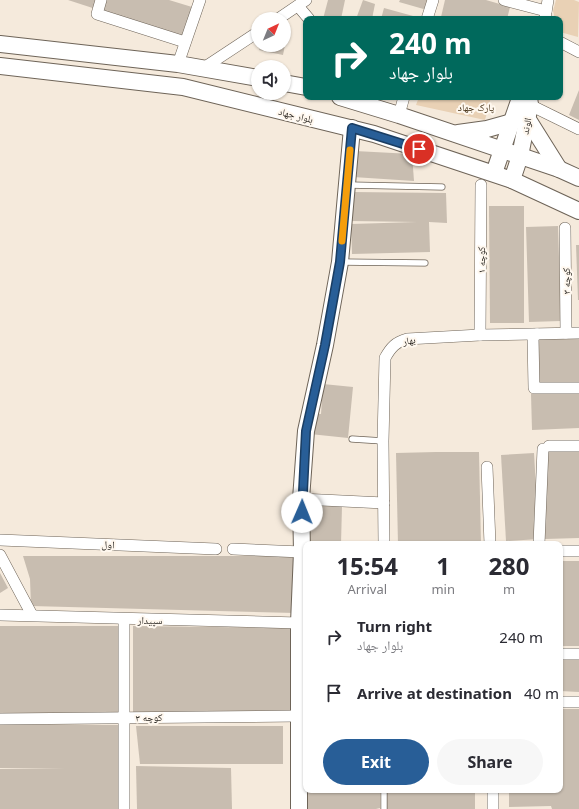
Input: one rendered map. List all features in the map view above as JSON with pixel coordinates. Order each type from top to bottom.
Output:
[{"type":"main road","points":[[0,44],[178,64],[251,77]]},
{"type":"main road","name":"بلوار جهاد","points":[[0,66],[183,88],[352,128],[494,173],[579,211]]},
{"type":"main road","points":[[291,84],[303,86]]},
{"type":"main road","points":[[350,100],[559,169],[579,178]]},
{"type":"main road","name":"الوند","points":[[494,173],[518,101],[527,104],[520,156],[512,180]]},
{"type":"main road","points":[[527,104],[559,169]]},
{"type":"main road","points":[[453,133],[487,129],[512,122]]},
{"type":"main road","points":[[299,809],[298,716],[299,623],[302,552],[301,499],[306,431],[325,345],[340,262],[352,128]]},
{"type":"street","points":[[101,0],[97,14],[185,42]]},
{"type":"street","points":[[428,16],[432,0]]},
{"type":"street","points":[[504,0],[545,15],[548,0]]},
{"type":"street","points":[[178,64],[196,1]]},
{"type":"street","points":[[288,12],[302,3],[308,16]]},
{"type":"street","points":[[202,69],[251,37]]},
{"type":"street","points":[[563,44],[579,52]]},
{"type":"street","points":[[399,115],[403,100]]},
{"type":"street","points":[[527,104],[579,130]]},
{"type":"street","name":"کوچه ۱","points":[[480,335],[481,185]]},
{"type":"street","name":"کوچه ۳","points":[[565,228],[566,334]]},
{"type":"street","name":"بهار","points":[[384,541],[383,441],[385,358],[389,350],[398,341],[407,339],[480,335],[579,333]]},
{"type":"street","points":[[537,334],[533,337],[534,388],[579,388]]},
{"type":"street","points":[[539,541],[546,448],[579,446]]},
{"type":"street","points":[[487,467],[490,541]]},
{"type":"street","points":[[301,499],[384,503]]},
{"type":"street","name":"اول","points":[[0,540],[216,549]]},
{"type":"street","points":[[233,549],[302,552]]},
{"type":"street","points":[[563,551],[579,551]]},
{"type":"street","points":[[0,556],[32,615]]},
{"type":"street","name":"سپیدار","points":[[0,615],[299,623]]},
{"type":"street","points":[[124,619],[124,809]]},
{"type":"street","points":[[563,654],[579,654]]},
{"type":"street","points":[[563,702],[578,702]]},
{"type":"street","name":"کوچه ۳","points":[[0,719],[298,716]]},
{"type":"street","points":[[493,793],[493,809]]},
{"type":"lane","points":[[347,185],[442,187]]},
{"type":"lane","points":[[340,262],[425,263]]},
{"type":"lane","points":[[352,439],[383,441]]},
{"type":"lane","points":[[384,793],[384,809]]},
{"type":"green space","points":[[556,0],[574,0],[579,2],[578,37],[563,33],[563,16],[554,16],[553,11]]},
{"type":"green space","name":"پارک جهاد","points":[[418,100],[490,100],[485,120],[416,105]]},
{"type":"building","points":[[68,0],[169,0],[192,7],[182,37]]},
{"type":"building","points":[[328,0],[345,0],[342,16],[324,16]]},
{"type":"building","points":[[363,0],[375,4],[373,16],[357,16]]},
{"type":"building","points":[[400,0],[429,0],[427,10],[399,2]]},
{"type":"building","points":[[445,0],[486,0],[510,7],[508,16],[441,16]]},
{"type":"building","points":[[384,8],[413,16],[382,16]]},
{"type":"building","points":[[269,52],[284,52],[283,55]]},
{"type":"building","points":[[579,90],[579,120],[569,115]]},
{"type":"building","points":[[355,151],[412,154],[414,181],[353,177]]},
{"type":"building","points":[[352,192],[446,193],[447,223],[429,222],[430,252],[352,254],[351,224],[417,222],[350,221]]},
{"type":"building","points":[[489,206],[524,206],[524,323],[490,323]]},
{"type":"building","points":[[558,226],[561,321],[529,322],[526,227]]},
{"type":"building","points":[[576,245],[579,245],[579,300],[578,300]]},
{"type":"building","points":[[579,336],[579,388],[534,388],[533,337]]},
{"type":"building","points":[[323,384],[353,387],[348,438],[310,434],[312,413],[321,414]]},
{"type":"building","points":[[579,392],[579,428],[532,430],[531,394]]},
{"type":"building","points":[[543,449],[579,449],[579,538],[545,539]]},
{"type":"building","points":[[479,452],[481,541],[398,541],[396,453]]},
{"type":"building","points":[[534,453],[539,539],[506,541],[501,455]]},
{"type":"building","points":[[308,505],[342,506],[341,541],[307,541]]},
{"type":"building","points":[[23,556],[295,556],[295,613],[31,606],[30,579]]},
{"type":"building","points":[[563,561],[579,561],[579,646],[563,646]]},
{"type":"building","points":[[0,573],[8,588],[0,593]]},
{"type":"building","points":[[0,626],[119,626],[119,712],[0,714]]},
{"type":"building","points":[[133,626],[293,628],[295,711],[133,713]]},
{"type":"building","points":[[563,659],[579,660],[579,692],[563,691]]},
{"type":"building","points":[[563,709],[579,709],[579,809],[552,809],[551,806],[509,807],[509,793],[563,793]]},
{"type":"building","points":[[0,724],[118,725],[119,809],[0,809],[0,769],[65,768],[0,768]]},
{"type":"building","points":[[136,726],[283,726],[283,764],[140,764]]},
{"type":"building","points":[[136,766],[231,768],[232,809],[137,809]]},
{"type":"building","points":[[306,793],[380,793],[380,808],[376,809],[307,809]]},
{"type":"building","points":[[384,793],[475,793],[475,809],[384,809]]},
{"type":"slow traffic","points":[[342,241],[350,150]]},
{"type":"route","points":[[302,512],[301,499],[306,431],[325,345],[340,262],[352,128],[419,149]]}]
